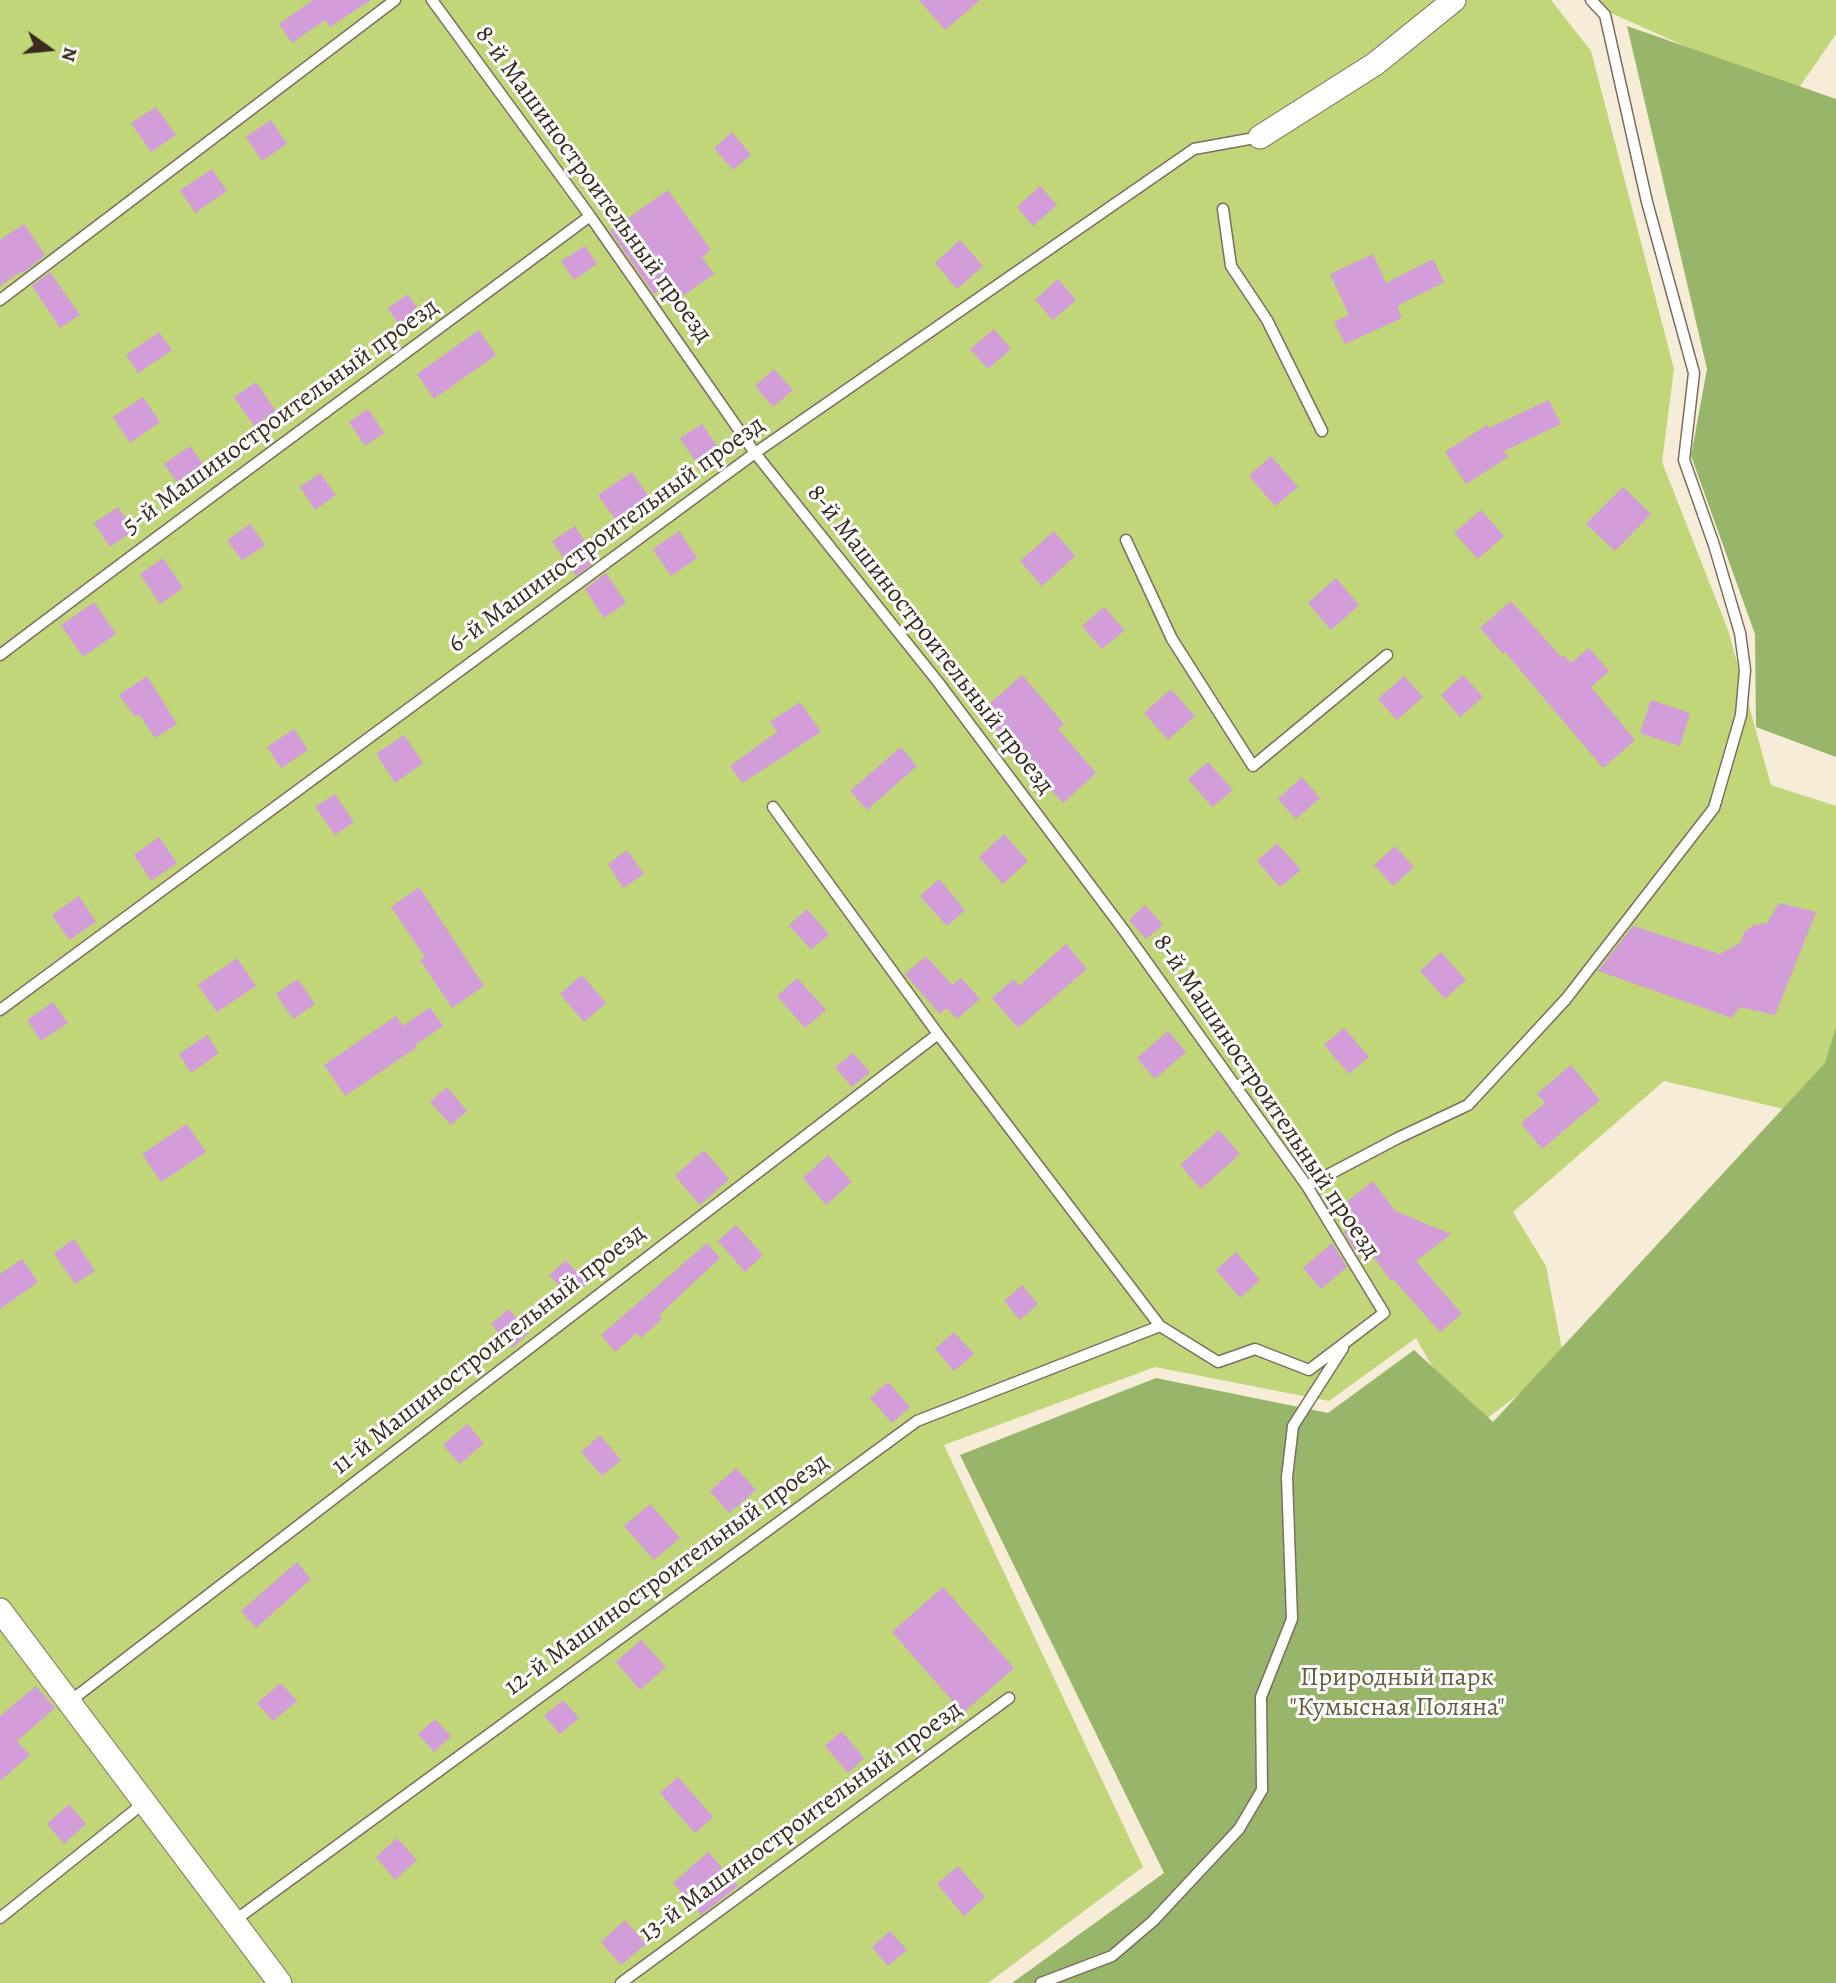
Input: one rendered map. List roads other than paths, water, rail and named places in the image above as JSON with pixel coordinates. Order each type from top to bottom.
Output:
[{"type":"street","points":[[1260,137],[1375,64],[1454,0]]},
{"type":"street","points":[[0,1610],[280,1983]]},
{"type":"lane","points":[[0,300],[395,0]]},
{"type":"lane","name":"8-й Машиностроительный проезд","points":[[432,0],[590,216],[755,453],[938,682],[1123,929],[1307,1186],[1384,1313],[1346,1343]]},
{"type":"lane","points":[[1307,1186],[1468,1105],[1566,999],[1714,808],[1741,715],[1745,670],[1740,633],[1714,545],[1684,460],[1694,373],[1647,202],[1605,15],[1591,0]]},
{"type":"lane","name":"6-й Машиностроительный проезд","points":[[0,1010],[755,453],[1194,149],[1260,137]]},
{"type":"lane","points":[[1223,209],[1231,266],[1267,320],[1322,431]]},
{"type":"lane","name":"5-й Машиностроительный проезд","points":[[0,655],[590,216]]},
{"type":"lane","points":[[1126,540],[1172,639],[1253,766],[1387,655]]},
{"type":"lane","points":[[773,807],[938,1034],[1160,1326],[1219,1362],[1255,1349],[1309,1370],[1346,1343]]},
{"type":"lane","name":"11-й Машиностроительный проезд","points":[[68,1703],[938,1034]]},
{"type":"lane","name":"12-й Машиностроительный проезд","points":[[234,1921],[917,1421],[1160,1326]]},
{"type":"lane","points":[[1041,1983],[1112,1956],[1153,1921],[1239,1829],[1262,1790],[1261,1696],[1292,1619],[1287,1477],[1293,1426],[1346,1343]]},
{"type":"lane","name":"13-й Машиностроительный проезд","points":[[621,1983],[1009,1698]]},
{"type":"lane","points":[[0,1918],[145,1802]]},
{"type":"park label","name":"Природный парк \"Кумысная Поляна\"","points":[[1397,1694]]}]
